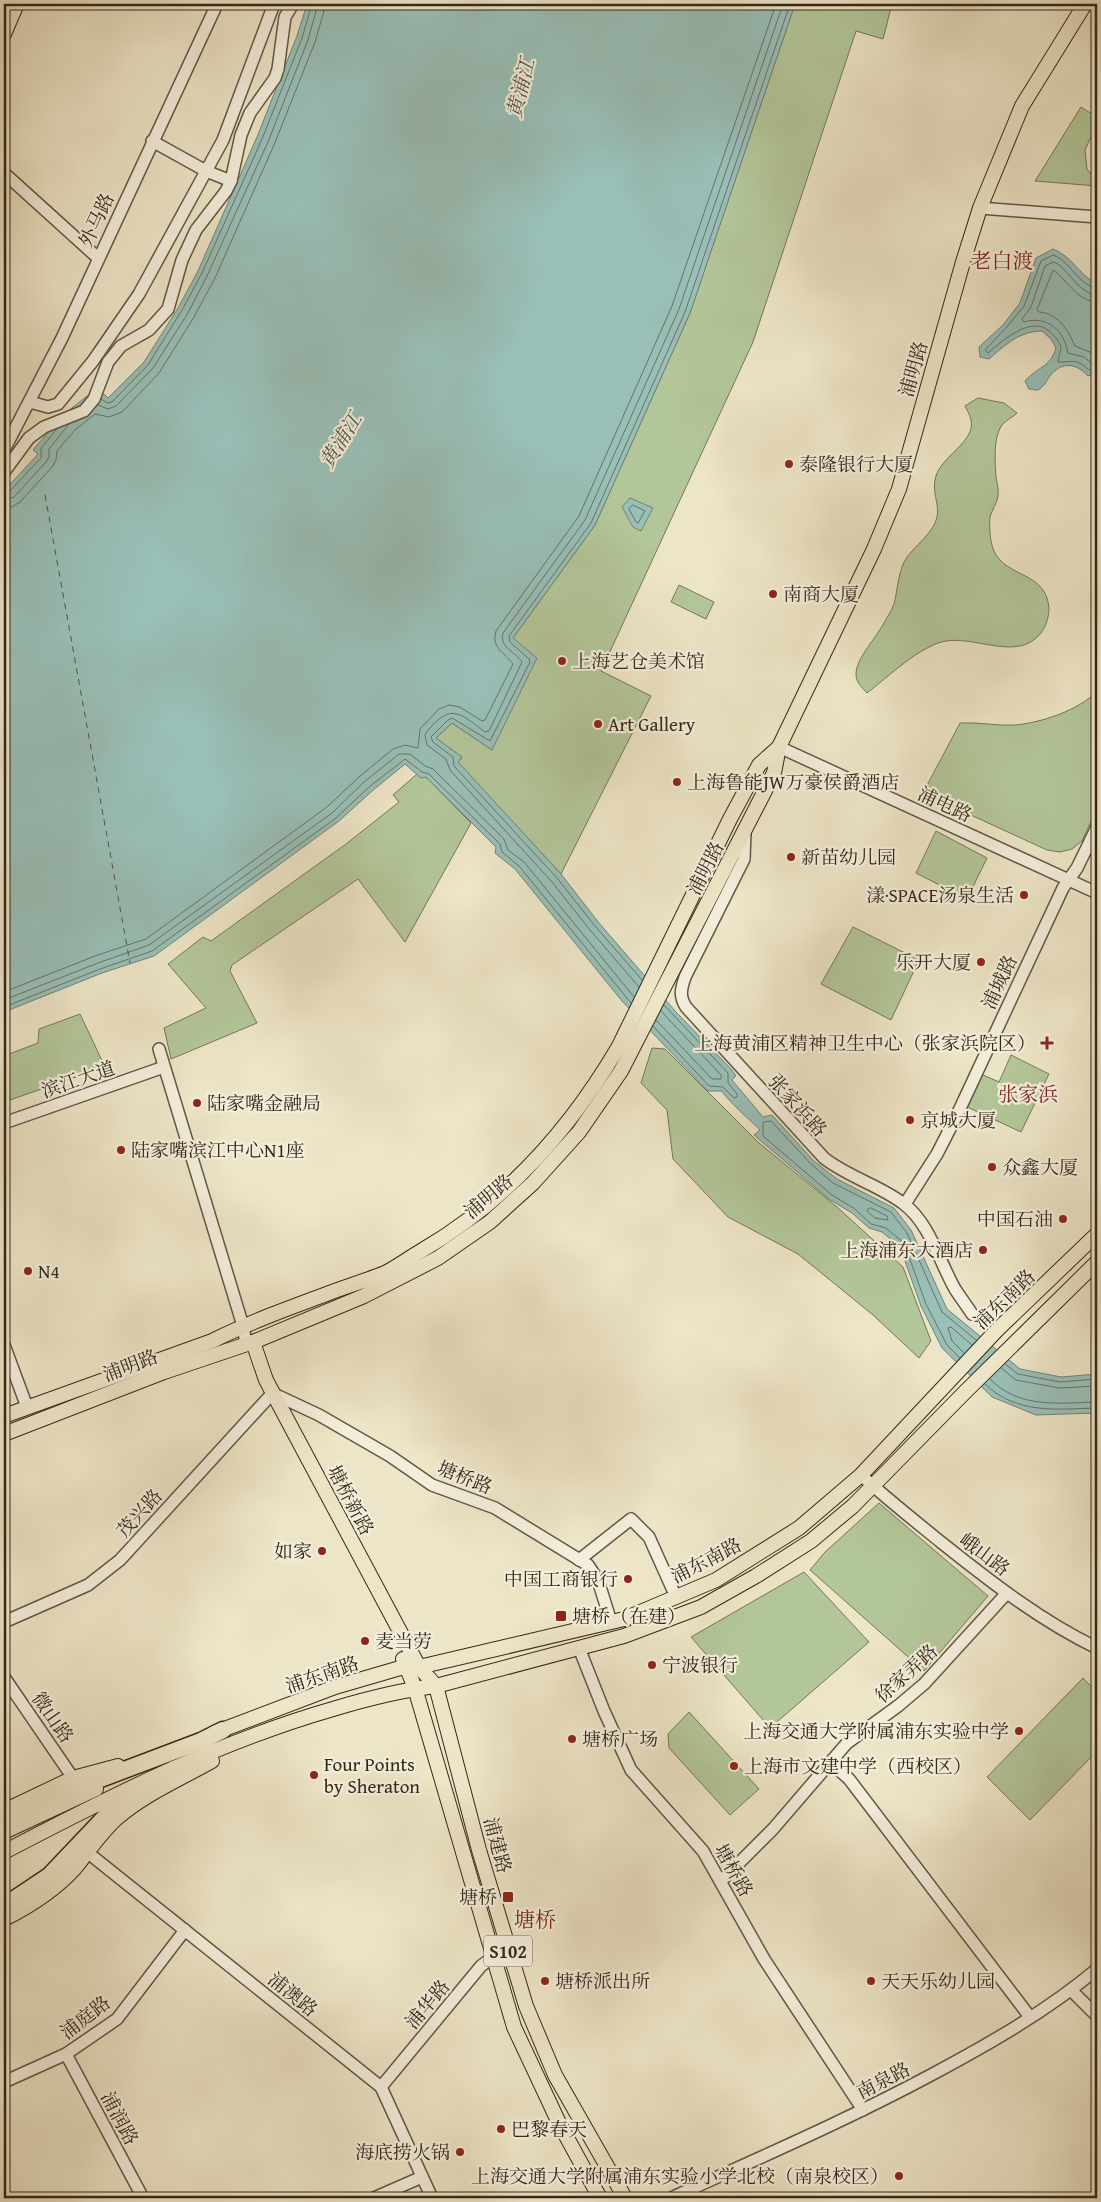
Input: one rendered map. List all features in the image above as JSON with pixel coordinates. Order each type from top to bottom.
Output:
[{"type":"highway","points":[[4,1822],[66,1792],[201,1741],[223,1730]]},
{"type":"highway","points":[[4,1906],[49,1876],[105,1817],[174,1769]]},
{"type":"main road","points":[[4,34],[17,4]]},
{"type":"main road","name":"浦明路","points":[[4,1416],[212,1341],[244,1326],[385,1272],[453,1231],[491,1203],[537,1158],[624,1051],[676,967],[774,773],[779,747],[871,556],[899,489],[980,208],[1022,106],[1085,4]]},
{"type":"main road","name":"浦明路","points":[[4,1434],[164,1372],[249,1343],[364,1296],[438,1258],[490,1222],[533,1183],[579,1132],[622,1071],[624,1051],[663,955],[730,819],[759,765],[779,747]]},
{"type":"main road","name":"浦东南路","points":[[4,1811],[73,1778],[134,1762],[336,1687],[413,1666],[624,1619],[716,1580],[799,1528],[860,1475],[997,1330],[1097,1234]]},
{"type":"main road","name":"浦东南路","points":[[4,1852],[90,1808],[174,1769],[288,1722],[415,1688],[436,1686],[624,1636],[701,1606],[748,1581],[810,1541],[873,1486],[1097,1262]]},
{"type":"main road","name":"塘桥新路","points":[[249,1343],[271,1395],[413,1666],[436,1686]]},
{"type":"main road","name":"塘桥新路","points":[[413,1666],[415,1688]]},
{"type":"main road","name":"浦建路","points":[[436,1686],[508,1953],[526,2006],[555,2075],[625,2198]]},
{"type":"main road","name":"浦建路","points":[[415,1688],[514,2027],[559,2123],[600,2198]]},
{"type":"main road","name":"浦东南路","points":[[4,1832],[73,1798],[202,1744],[223,1730]]},
{"type":"main road","name":"浦东南路","points":[[4,1919],[38,1899],[58,1884],[87,1852],[98,1836],[134,1805],[257,1734]]},
{"type":"street","name":"外马路","points":[[4,450],[30,402],[217,4]]},
{"type":"street","points":[[30,402],[48,407],[58,404],[94,361],[139,294],[223,140],[274,4]]},
{"type":"street","points":[[4,472],[29,438],[44,427],[84,411],[94,399],[108,362],[121,346],[149,330],[168,309],[182,260],[196,230],[231,181],[241,135],[250,113],[275,78],[278,69],[285,17],[293,4]]},
{"type":"street","points":[[152,141],[206,171],[231,181]]},
{"type":"street","points":[[4,173],[98,258]]},
{"type":"street","points":[[980,208],[1097,217]]},
{"type":"street","name":"浦电路","points":[[779,747],[1097,894]]},
{"type":"street","name":"浦城路","points":[[904,1204],[937,1154],[956,1117],[1068,880],[1077,868],[1097,827]]},
{"type":"street","name":"张家浜路","points":[[745,831],[744,859],[685,978],[681,990],[681,1000],[824,1158],[835,1167],[904,1204],[917,1217],[955,1289],[972,1314]]},
{"type":"street","name":"塘桥新路","points":[[159,1049],[249,1343]]},
{"type":"street","name":"滨江大道","points":[[4,1123],[164,1067]]},
{"type":"street","points":[[4,1345],[27,1407]]},
{"type":"street","name":"塘桥路","points":[[271,1395],[319,1415],[390,1456],[432,1484],[495,1508],[588,1565],[598,1580],[611,1622]]},
{"type":"street","name":"茂兴路","points":[[4,1622],[88,1585],[120,1560],[271,1395]]},
{"type":"street","name":"峨山路","points":[[860,1475],[961,1558],[1007,1593],[1064,1630],[1097,1648]]},
{"type":"street","points":[[579,1560],[631,1520],[649,1537],[676,1597]]},
{"type":"street","name":"徐家弄路","points":[[721,1881],[773,1829],[852,1739],[898,1706],[924,1684],[1007,1593]]},
{"type":"street","name":"塘桥路","points":[[579,1648],[604,1711],[631,1770],[699,1845],[764,1959],[863,2110]]},
{"type":"street","name":"微山路","points":[[4,1677],[73,1778]]},
{"type":"street","points":[[830,1762],[849,1780],[1030,2017]]},
{"type":"street","name":"浦澳路","points":[[87,1852],[381,2087],[432,2198]]},
{"type":"street","name":"浦庭路","points":[[4,2082],[66,2054],[117,2019],[185,1930]]},
{"type":"street","name":"浦华路","points":[[381,2087],[481,1966],[493,1957],[508,1953]]},
{"type":"street","name":"南泉路","points":[[671,2198],[863,2110],[982,2048],[1072,1991],[1097,1969]]},
{"type":"street","points":[[1072,1991],[1097,2016]]},
{"type":"street","name":"浦润路","points":[[66,2054],[142,2198]]},
{"type":"street","points":[[374,2198],[422,2177]]},
{"type":"green space","points":[[795,4],[892,4],[883,39],[856,31],[753,342],[601,671],[651,696],[561,874],[457,762],[462,758],[436,738],[452,723],[492,750],[513,638],[595,525],[690,313]]},
{"type":"green space","points":[[1081,107],[1095,116],[1095,132],[1085,150],[1087,169],[1097,182],[1097,186],[1035,181]]},
{"type":"green space","points":[[978,398],[1004,403],[1017,413],[1002,425],[997,436],[995,457],[998,494],[990,517],[991,539],[994,551],[1000,560],[1041,587],[1049,608],[1046,624],[1041,633],[1032,641],[1021,646],[996,646],[958,640],[936,644],[916,655],[867,693],[857,680],[857,668],[863,654],[882,627],[894,604],[904,562],[929,533],[935,523],[938,512],[934,487],[936,476],[939,469],[968,435],[971,428],[971,420],[965,406]]},
{"type":"green space","points":[[679,585],[714,602],[706,619],[671,602]]},
{"type":"green space","points":[[1097,691],[1097,808],[1082,841],[1072,849],[1060,852],[1047,850],[923,793],[960,723],[1015,725],[1036,722],[1070,710],[1090,698]]},
{"type":"green space","points":[[417,774],[426,777],[471,823],[405,942],[358,879],[232,965],[230,971],[257,1023],[171,1059],[164,1028],[206,1008],[168,964],[203,937],[211,941],[346,844],[399,802],[393,795]]},
{"type":"green space","points":[[936,831],[987,858],[967,899],[916,873]]},
{"type":"green space","points":[[853,927],[919,960],[891,1020],[821,984]]},
{"type":"green space","points":[[80,1014],[105,1067],[4,1102],[4,1056],[38,1043],[39,1029]]},
{"type":"green space","points":[[652,1048],[665,1049],[758,1142],[837,1207],[903,1267],[931,1341],[919,1358],[873,1315],[798,1254],[728,1217],[673,1159],[667,1110],[641,1083]]},
{"type":"green space","points":[[1011,1055],[1049,1074],[1021,1132],[965,1106],[981,1074],[999,1082]]},
{"type":"green space","points":[[879,1503],[988,1596],[924,1671],[810,1570],[825,1552]]},
{"type":"green space","points":[[804,1572],[869,1642],[770,1728],[691,1637]]},
{"type":"green space","points":[[1083,1678],[1097,1692],[1097,1751],[1030,1820],[987,1777]]},
{"type":"green space","points":[[689,1712],[759,1789],[730,1815],[669,1748],[668,1734]]},
{"type":"water","name":"黄浦江","points":[[307,4],[795,4],[690,313],[595,525],[513,638],[537,658],[492,750],[452,723],[436,738],[462,757],[458,762],[561,874],[599,923],[676,1012],[732,1070],[736,1076],[732,1080],[763,1117],[772,1115],[814,1161],[837,1179],[894,1208],[911,1230],[947,1309],[1020,1369],[1061,1377],[1097,1374],[1097,1413],[1036,1415],[992,1397],[942,1348],[921,1306],[900,1247],[882,1232],[869,1228],[852,1213],[829,1199],[754,1135],[760,1130],[722,1091],[708,1091],[622,1001],[515,869],[495,853],[496,847],[426,777],[421,778],[405,764],[339,821],[154,956],[102,973],[4,1012],[4,491],[38,454],[33,450],[62,416],[97,388],[108,398],[144,362],[178,308],[198,271],[257,137],[297,36]]},
{"type":"water","points":[[1053,249],[1066,256],[1090,280],[1097,284],[1097,373],[1088,376],[1079,368],[1064,366],[1055,371],[1039,389],[1029,389],[1025,381],[1047,364],[1056,348],[1051,339],[1042,331],[1020,336],[989,359],[980,357],[979,347],[1003,325],[1020,303],[1036,258]]},
{"type":"water","points":[[630,498],[653,508],[641,531],[633,527],[622,507]]},
{"type":"ferry route","points":[[45,495],[130,963]]},
{"type":"place","name":"泰隆银行大厦","points":[[789,464]]},
{"type":"place","name":"南商大厦","points":[[773,594]]},
{"type":"place","name":"上海艺仓美术馆","points":[[562,661]]},
{"type":"place","name":"Art Gallery","points":[[598,724]]},
{"type":"place","name":"上海鲁能JW万豪侯爵酒店","points":[[677,782]]},
{"type":"place","name":"新苗幼儿园","points":[[791,857]]},
{"type":"place","name":"漾·SPACE汤泉生活","points":[[1024,895]]},
{"type":"place","name":"乐开大厦","points":[[981,962]]},
{"type":"place","name":"上海黄浦区精神卫生中心（张家浜院区）","points":[[1047,1043]]},
{"type":"place","name":"陆家嘴金融局","points":[[197,1103]]},
{"type":"place","name":"京城大厦","points":[[910,1120]]},
{"type":"place","name":"陆家嘴滨江中心N1座","points":[[121,1150]]},
{"type":"place","name":"众鑫大厦","points":[[992,1167]]},
{"type":"place","name":"中国石油","points":[[1063,1219]]},
{"type":"place","name":"上海浦东大酒店","points":[[983,1250]]},
{"type":"place","name":"N4","points":[[28,1271]]},
{"type":"place","name":"如家","points":[[322,1551]]},
{"type":"place","name":"中国工商银行","points":[[628,1579]]},
{"type":"place","name":"塘桥（在建）","points":[[561,1616]]},
{"type":"place","name":"麦当劳","points":[[365,1641]]},
{"type":"place","name":"宁波银行","points":[[652,1665]]},
{"type":"place","name":"上海交通大学附属浦东实验中学","points":[[1019,1731]]},
{"type":"place","name":"塘桥广场","points":[[572,1739]]},
{"type":"place","name":"上海市文建中学（西校区）","points":[[734,1766]]},
{"type":"place","name":"Four Points by Sheraton","points":[[314,1775]]},
{"type":"place","name":"塘桥","points":[[508,1897]]},
{"type":"place","name":"塘桥派出所","points":[[545,1981]]},
{"type":"place","name":"天天乐幼儿园","points":[[871,1981]]},
{"type":"place","name":"巴黎春天","points":[[501,2129]]},
{"type":"place","name":"海底捞火锅","points":[[460,2152]]},
{"type":"place","name":"上海交通大学附属浦东实验小学北校（南泉校区）","points":[[899,2176]]},
{"type":"district","name":"老白渡","points":[[1002,260]]},
{"type":"district","name":"张家浜","points":[[1028,1093]]},
{"type":"district","name":"塘桥","points":[[535,1919]]}]
